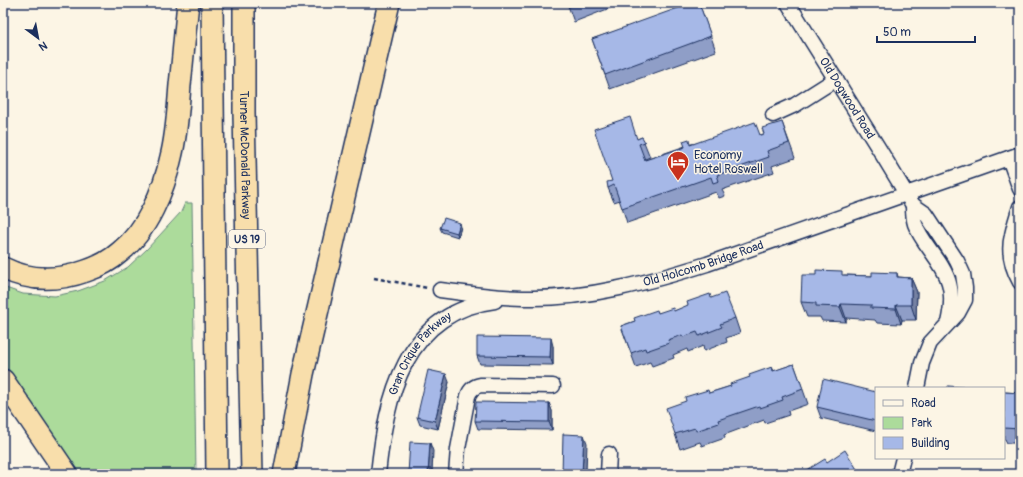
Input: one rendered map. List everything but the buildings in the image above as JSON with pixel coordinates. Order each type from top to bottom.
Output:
[{"type":"highway","points":[[3,268],[22,276],[32,278],[53,278],[74,275],[94,268],[112,258],[128,245],[142,228],[159,195],[172,157],[188,3]]},
{"type":"highway","name":"US 19","points":[[212,3],[217,474]]},
{"type":"highway","name":"Turner McDonald Parkway","points":[[244,3],[244,113],[252,474]]},
{"type":"highway","points":[[284,474],[305,366],[389,3]]},
{"type":"highway","points":[[3,380],[67,474]]},
{"type":"street","name":"Old Dogwood Road","points":[[788,3],[909,200],[926,214],[957,260],[963,274],[966,288],[965,300],[958,313],[930,343],[922,363],[917,387]]},
{"type":"street","points":[[773,115],[795,105],[836,79]]},
{"type":"street","points":[[1014,156],[1020,189]]},
{"type":"street","name":"Old Holcomb Bridge Road","points":[[440,290],[485,296],[529,298],[565,296],[629,286],[679,273],[909,200],[1014,156]]},
{"type":"street","points":[[1018,273],[1011,257],[1011,236],[1019,214]]},
{"type":"street","name":"Gran Crique Parkway","points":[[378,474],[386,421],[399,377],[408,358],[426,334],[441,321],[469,307],[490,302],[529,298]]},
{"type":"street","points":[[456,474],[458,449],[468,396],[471,389],[481,385],[553,386]]},
{"type":"street","points":[[608,474],[609,454]]},
{"type":"street","points":[[900,474],[903,459]]},
{"type":"path","points":[[374,278],[440,290]]},
{"type":"green space","points":[[185,203],[192,203],[196,474],[75,474],[3,369],[3,287],[23,294],[55,296],[78,291],[105,281],[128,267],[147,249],[181,212]]},
{"type":"place","name":"Economy Hotel Roswell","points":[[678,182]]}]
